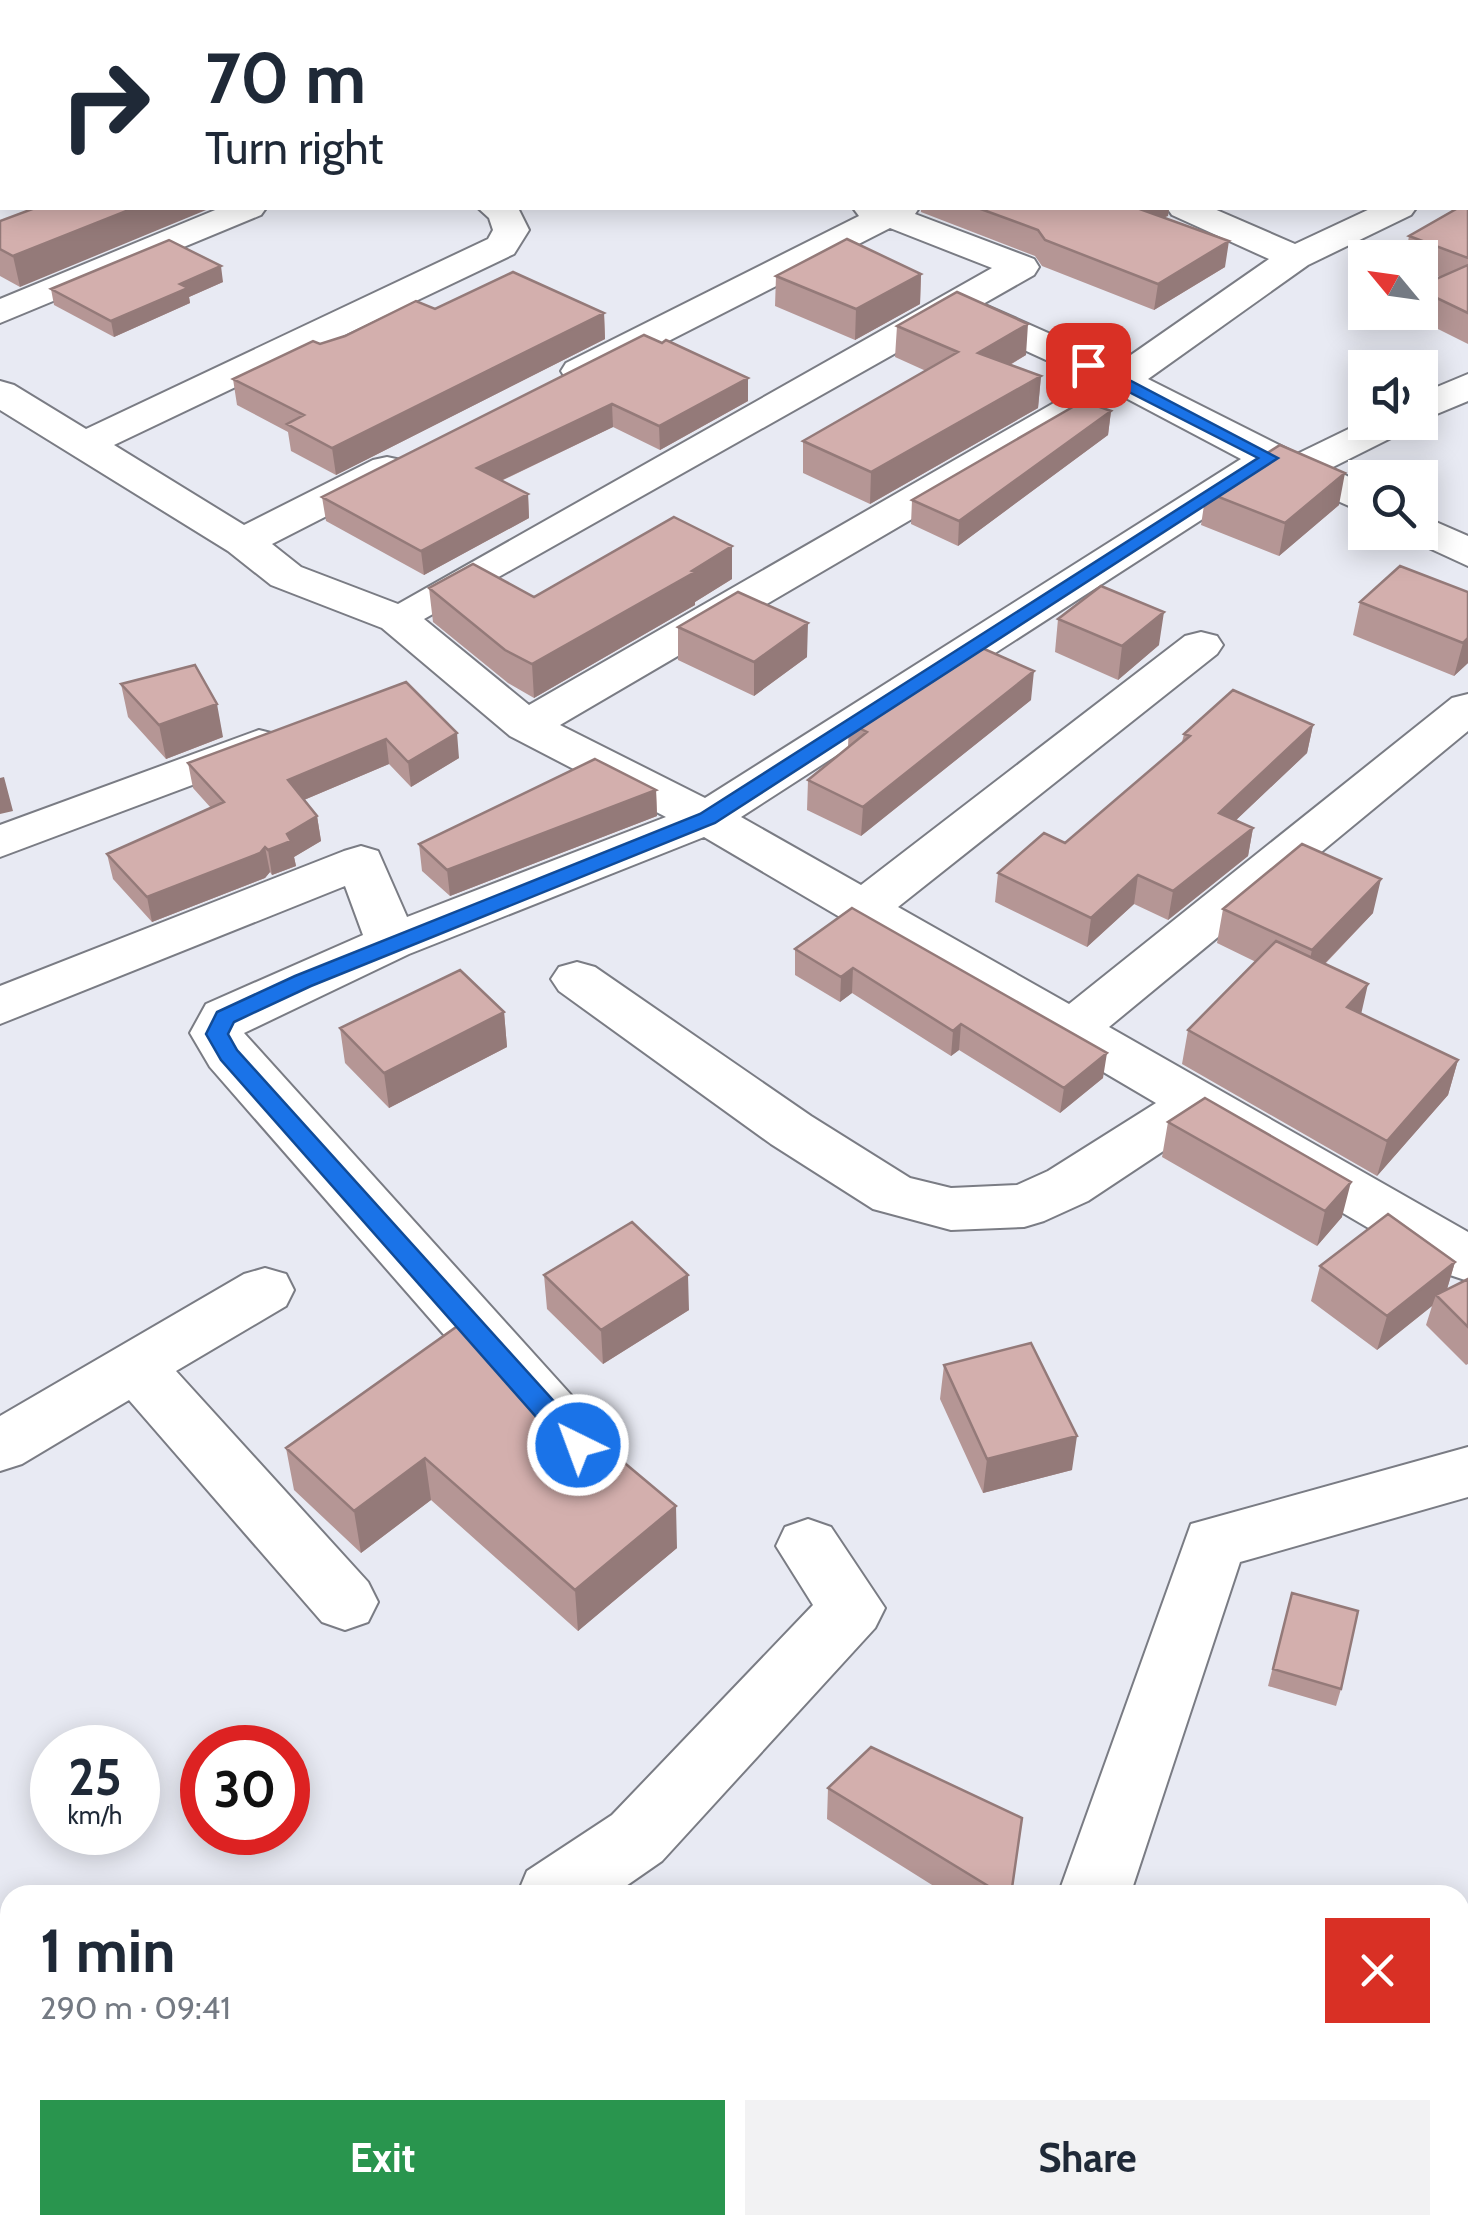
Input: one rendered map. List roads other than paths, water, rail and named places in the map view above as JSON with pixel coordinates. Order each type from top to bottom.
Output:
[{"type":"street","points":[[0,312],[243,210]]},
{"type":"street","points":[[86,444],[502,246],[511,230],[500,210]]},
{"type":"street","points":[[397,619],[1021,267],[887,210],[540,392]]},
{"type":"street","points":[[1189,210],[1296,257]]},
{"type":"street","points":[[526,726],[1121,380],[1296,257],[1396,210]]},
{"type":"street","points":[[954,305],[1121,380],[1348,493]]},
{"type":"street","points":[[1438,400],[1468,386]]},
{"type":"street","points":[[0,392],[243,542],[286,576],[397,619],[437,677],[708,818],[1468,1259]]},
{"type":"street","points":[[578,1445],[229,1054],[217,1034],[225,1017],[392,942],[708,818],[1285,463],[1348,439]]},
{"type":"street","points":[[243,542],[417,453]]},
{"type":"street","points":[[1438,537],[1468,552]]},
{"type":"street","points":[[864,908],[1201,645]]},
{"type":"street","points":[[1072,1029],[1468,708]]},
{"type":"street","points":[[0,842],[292,732]]},
{"type":"street","points":[[0,1006],[361,862],[392,942]]},
{"type":"street","points":[[577,978],[791,1130],[878,1185],[893,1194],[951,1209],[1024,1206],[1068,1186],[1197,1102]]},
{"type":"street","points":[[0,1446],[265,1290]]},
{"type":"street","points":[[135,1366],[345,1602]]},
{"type":"street","points":[[1097,1885],[1214,1543],[1468,1472]]},
{"type":"street","points":[[568,1885],[637,1838],[852,1608],[808,1546]]}]
